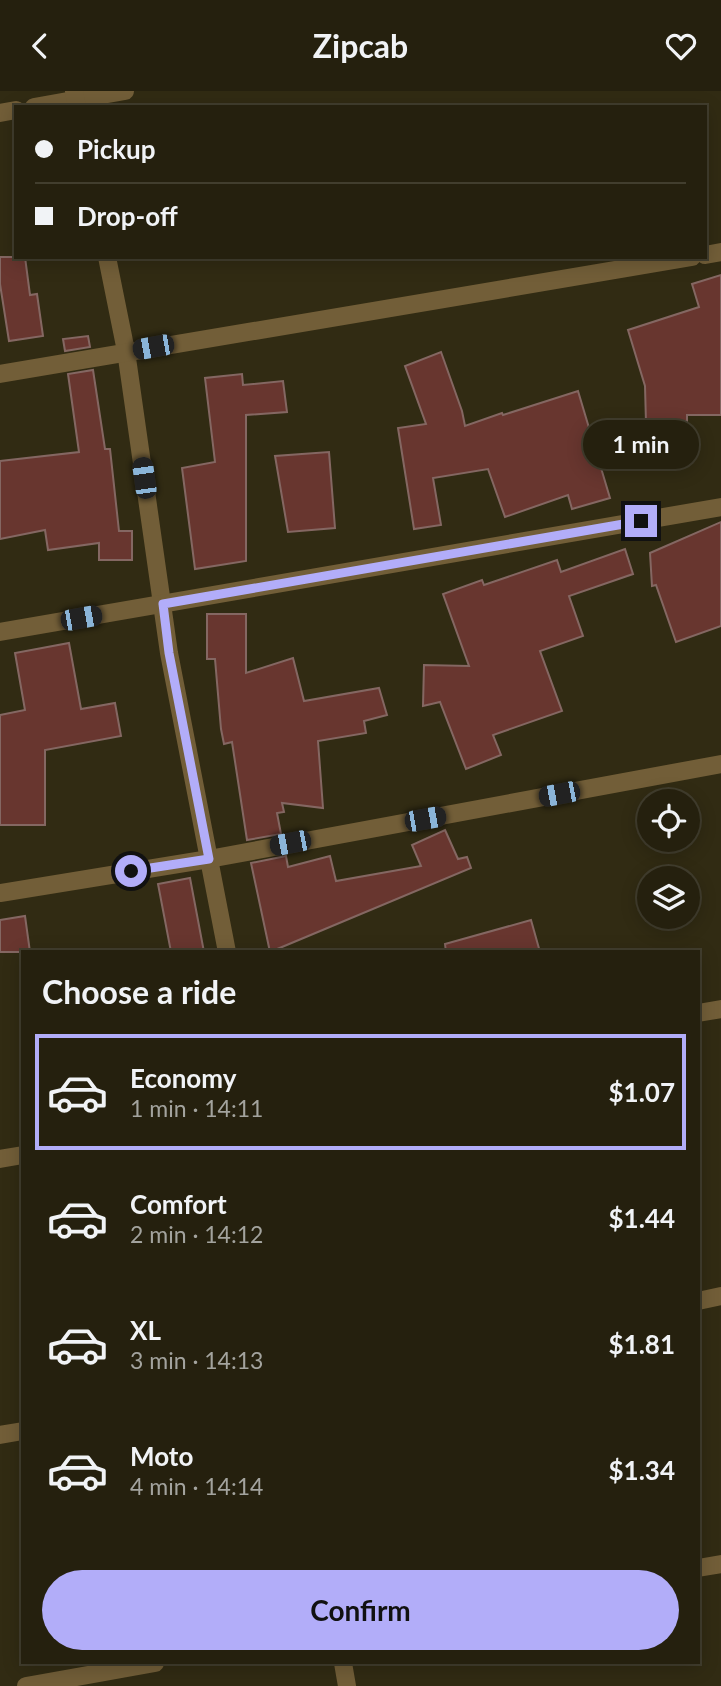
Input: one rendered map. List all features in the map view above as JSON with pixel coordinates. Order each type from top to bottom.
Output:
[{"type":"street","points":[[44,105],[125,91]]},
{"type":"street","points":[[107,259],[126,351],[169,653],[227,950]]},
{"type":"street","points":[[0,374],[680,259]]},
{"type":"street","points":[[0,632],[721,507]]},
{"type":"street","points":[[0,893],[209,859],[721,764]]},
{"type":"street","points":[[700,1013],[721,1009]]},
{"type":"street","points":[[0,1159],[21,1155]]},
{"type":"street","points":[[700,1301],[721,1296]]},
{"type":"street","points":[[0,1435],[21,1431]]},
{"type":"street","points":[[700,1568],[721,1564]]},
{"type":"street","points":[[26,1686],[149,1664]]},
{"type":"street","points":[[343,1664],[347,1686]]},
{"type":"building","points":[[0,257],[25,259],[30,295],[37,294],[43,336],[9,341],[0,284]]},
{"type":"building","points":[[721,275],[721,415],[687,415],[687,421],[646,423],[645,386],[628,330],[699,307],[692,284]]},
{"type":"building","points":[[88,336],[90,347],[65,351],[63,339]]},
{"type":"building","points":[[441,352],[465,426],[578,391],[610,498],[572,509],[568,495],[505,517],[488,469],[433,478],[441,525],[414,529],[398,428],[426,424],[405,366]]},
{"type":"building","points":[[93,370],[105,449],[110,449],[119,531],[132,531],[132,560],[99,560],[99,543],[48,550],[45,530],[0,539],[0,461],[79,452],[68,374]]},
{"type":"building","points":[[242,374],[243,385],[283,381],[287,412],[246,415],[246,561],[195,569],[182,468],[215,462],[205,378]]},
{"type":"building","points":[[329,452],[335,528],[288,532],[275,456]]},
{"type":"building","points":[[721,522],[721,626],[676,642],[656,585],[652,586],[650,553]]},
{"type":"building","points":[[625,549],[633,574],[569,596],[583,636],[540,651],[562,711],[493,735],[501,755],[466,769],[440,702],[423,706],[424,665],[469,666],[443,594],[482,580],[484,585],[557,560],[561,572]]},
{"type":"building","points":[[207,614],[246,614],[246,673],[293,658],[304,701],[379,688],[387,715],[364,721],[366,733],[318,741],[323,808],[282,803],[284,812],[277,813],[281,834],[247,840],[232,742],[224,744],[221,729],[215,659],[207,659]]},
{"type":"building","points":[[69,643],[81,709],[115,703],[121,736],[45,750],[45,825],[0,825],[0,715],[25,710],[15,653]]},
{"type":"building","points":[[445,830],[458,859],[467,857],[471,868],[270,950],[251,863],[286,856],[288,867],[330,856],[336,881],[421,866],[412,845]]},
{"type":"building","points":[[190,878],[204,950],[171,950],[158,884]]},
{"type":"building","points":[[25,916],[30,950],[0,952],[0,920]]},
{"type":"building","points":[[531,920],[539,950],[446,950],[445,944]]},
{"type":"route","points":[[131,871],[209,859],[169,653],[163,604],[641,521]]}]
